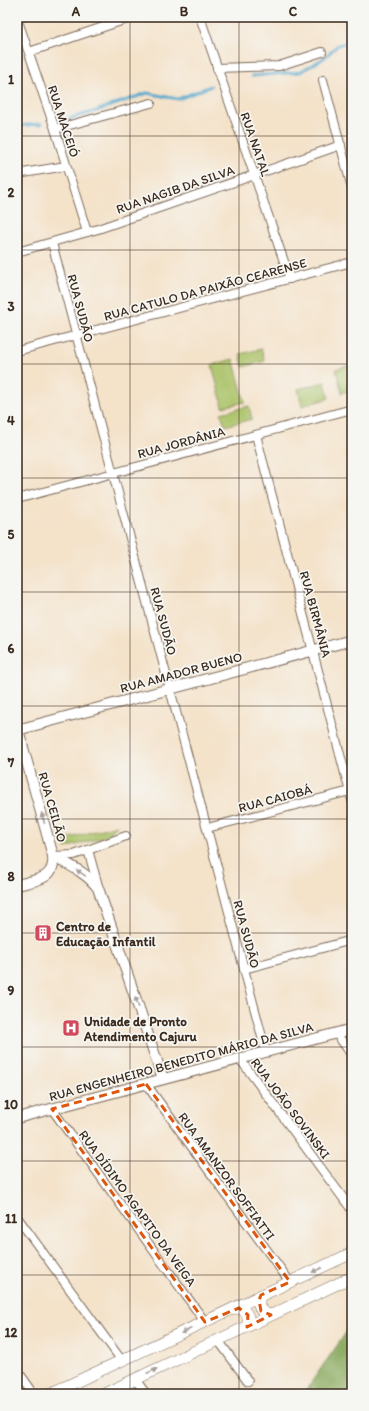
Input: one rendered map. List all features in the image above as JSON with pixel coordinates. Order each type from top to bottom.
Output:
[{"type":"main road","points":[[50,1394],[352,1253]]},
{"type":"main road","points":[[104,1394],[352,1277]]},
{"type":"main road","points":[[261,1296],[259,1300],[261,1311],[270,1315]]},
{"type":"main road","points":[[234,1308],[240,1308],[248,1315],[249,1321],[247,1327]]},
{"type":"street","points":[[29,52],[133,17]]},
{"type":"street","name":"RUA NATAL","points":[[200,17],[290,279]]},
{"type":"street","name":"RUA MACEIÓ","points":[[17,18],[55,129],[87,232]]},
{"type":"street","points":[[218,68],[279,66],[322,52]]},
{"type":"street","points":[[323,80],[352,188]]},
{"type":"street","points":[[55,129],[151,103]]},
{"type":"street","name":"RUA NAGIB DA SILVA","points":[[17,252],[87,232],[341,145]]},
{"type":"street","points":[[17,174],[66,166]]},
{"type":"street","name":"RUA SUDÃO","points":[[52,243],[266,1052]]},
{"type":"street","name":"RUA CATULO DA PAIXÃO CEARENSE","points":[[17,351],[352,262]]},
{"type":"street","name":"RUA JORDÂNIA","points":[[17,498],[352,409]]},
{"type":"street","name":"RUA BIRMÂNIA","points":[[256,435],[352,800]]},
{"type":"street","name":"RUA AMADOR BUENO","points":[[17,729],[352,640]]},
{"type":"street","name":"RUA CEILÃO","points":[[17,729],[53,856],[93,881],[102,897]]},
{"type":"street","name":"RUA CAIOBÁ","points":[[207,828],[350,791]]},
{"type":"street","points":[[17,885],[47,876],[53,866],[53,856],[74,855],[126,836]]},
{"type":"street","name":"RUA CEILÃO","points":[[88,850],[102,897],[163,1079]]},
{"type":"street","points":[[244,969],[352,940]]},
{"type":"street","name":"RUA ENGENHEIRO BENEDITO MÁRIO DA SILVA","points":[[17,1118],[352,1029]]},
{"type":"street","points":[[336,1033],[352,1055]]},
{"type":"street","name":"RUA JOÃO SOVINSKI","points":[[240,1059],[352,1210]]},
{"type":"street","name":"RUA AMANZOR SOFFIATTI","points":[[146,1084],[290,1282]]},
{"type":"street","name":"RUA DÍDIMO AGAPITO DA VEIGA","points":[[52,1109],[205,1322]]},
{"type":"street","points":[[17,1217],[122,1361]]},
{"type":"street","points":[[218,1340],[248,1381]]},
{"type":"street","points":[[17,1370],[34,1394]]},
{"type":"street","points":[[135,1379],[146,1394]]},
{"type":"highlighted area","points":[[146,1084],[290,1282],[261,1295],[259,1300],[261,1311],[271,1315],[247,1327],[248,1315],[239,1308],[205,1322],[52,1109]]},
{"type":"green space","points":[[261,349],[265,361],[243,367],[240,354]]},
{"type":"green space","points":[[233,359],[245,402],[223,407],[212,365]]},
{"type":"green space","points":[[351,365],[352,390],[342,393],[336,369]]},
{"type":"green space","points":[[325,382],[329,398],[302,406],[298,389]]},
{"type":"green space","points":[[249,406],[252,419],[225,426],[221,413]]},
{"type":"green space","points":[[117,825],[108,836],[65,848],[63,840]]},
{"type":"green space","points":[[352,1324],[352,1394],[303,1394]]},
{"type":"waterway","points":[[252,76],[300,72],[324,58],[338,45],[352,41]]},
{"type":"waterway","points":[[61,121],[93,112],[147,93],[178,99],[211,86]]},
{"type":"waterway","points":[[17,126],[41,124]]},
{"type":"place","name":"Centro de Educação Infantil","points":[[43,933]]},
{"type":"place","name":"Unidade de Pronto Atendimento Cajuru","points":[[71,1028]]}]
